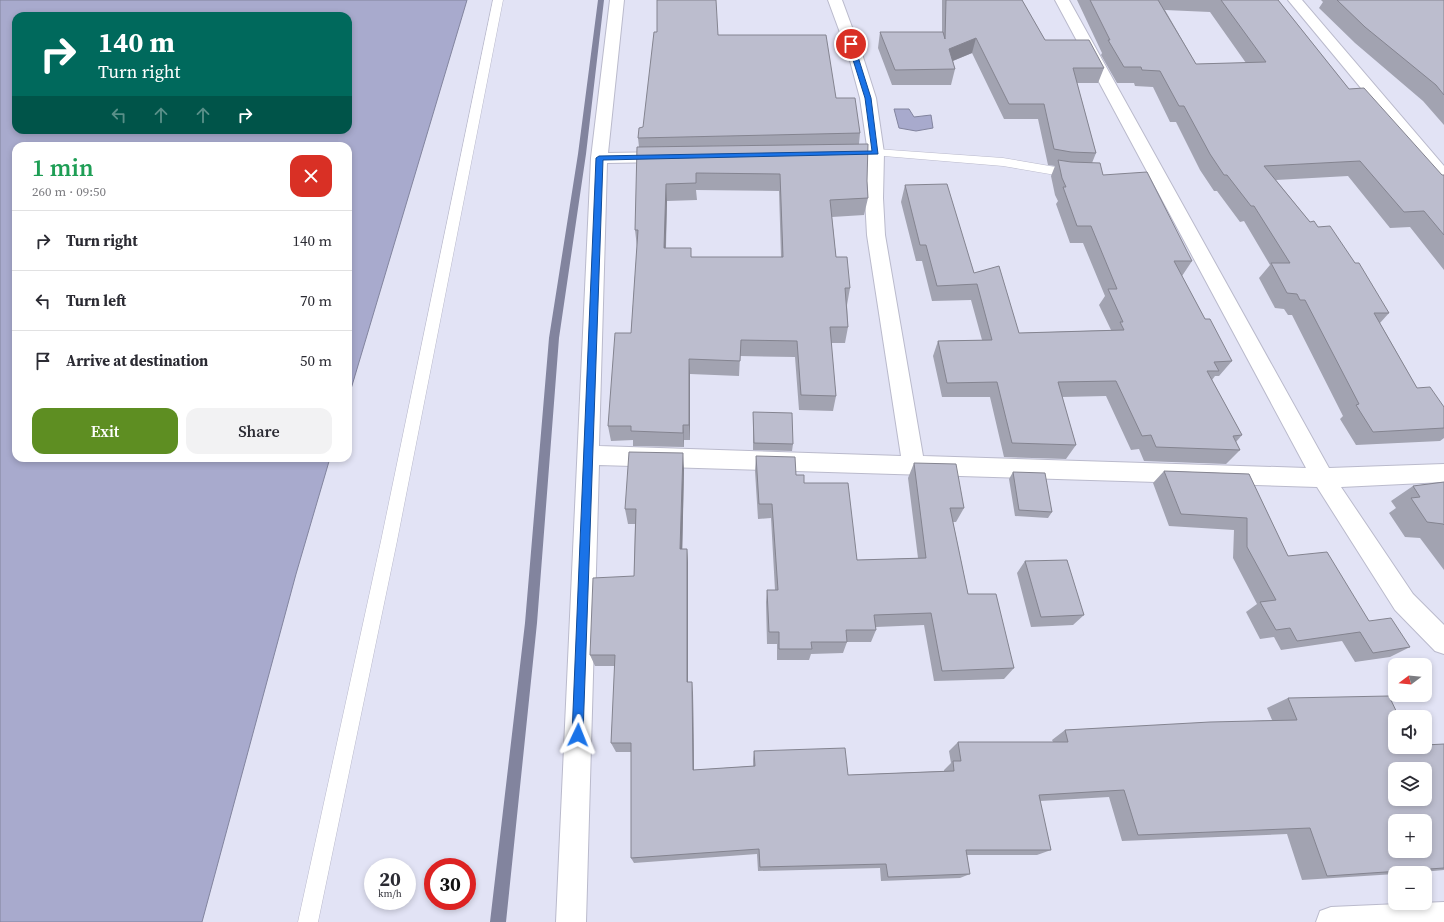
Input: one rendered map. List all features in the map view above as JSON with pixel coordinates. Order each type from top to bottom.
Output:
[{"type":"street","points":[[571,922],[599,158],[617,0]]},
{"type":"street","points":[[835,0],[856,57],[868,98],[868,153],[874,198],[876,235],[913,465]]},
{"type":"street","points":[[1062,0],[1152,177],[1323,478],[1404,602],[1444,642]]},
{"type":"street","points":[[1295,0],[1444,177]]},
{"type":"street","points":[[599,158],[686,156]]},
{"type":"street","points":[[587,455],[1323,478],[1444,473]]},
{"type":"street","points":[[1331,922],[1444,917]]},
{"type":"lane","points":[[308,922],[389,540],[498,0]]},
{"type":"lane","points":[[868,153],[1003,162],[1064,174],[1086,174]]},
{"type":"water","points":[[0,0],[467,0],[352,386],[352,142],[12,142],[12,462],[329,462],[296,574],[202,922],[0,922]]},
{"type":"water","points":[[894,109],[909,109],[914,117],[931,115],[933,128],[916,131],[899,128]]},
{"type":"building","points":[[657,0],[716,0],[718,35],[826,35],[836,98],[855,98],[860,133],[638,138],[639,128],[643,127],[654,32],[657,32]]},
{"type":"building","points":[[946,0],[1022,0],[1045,40],[1089,40],[1104,68],[1073,68],[1096,153],[1071,152],[1054,149],[1044,104],[1009,104],[976,38],[949,49],[955,69],[895,70],[880,32],[943,32],[945,39]]},
{"type":"building","points":[[1090,0],[1158,0],[1196,64],[1266,62],[1221,0],[1278,0],[1349,89],[1364,88],[1442,175],[1444,175],[1444,235],[1424,211],[1404,212],[1360,161],[1264,166],[1310,222],[1314,221],[1318,227],[1330,226],[1355,263],[1359,263],[1389,313],[1374,313],[1417,388],[1430,387],[1444,407],[1444,428],[1373,432],[1356,405],[1359,404],[1305,300],[1300,300],[1297,294],[1287,293],[1271,263],[1290,263],[1254,206],[1251,206],[1227,175],[1224,175],[1210,154],[1184,106],[1179,106],[1160,71],[1142,70],[1141,67],[1124,67],[1108,40],[1110,40]]},
{"type":"building","points":[[1337,0],[1444,0],[1444,95],[1436,85],[1365,27]]},
{"type":"building","points":[[868,144],[868,198],[830,200],[836,257],[847,257],[850,288],[845,288],[848,327],[830,327],[836,396],[801,395],[797,341],[741,340],[740,361],[689,359],[689,425],[683,425],[683,433],[631,431],[631,426],[608,426],[615,333],[631,333],[638,230],[635,230],[637,147]],"holes":[[[696,173],[780,174],[783,257],[691,257],[691,248],[664,248],[666,184],[696,183]]]},
{"type":"building","points":[[1058,160],[1100,163],[1103,175],[1147,172],[1192,261],[1174,261],[1205,319],[1210,319],[1232,361],[1214,362],[1219,371],[1207,371],[1242,435],[1233,436],[1240,450],[1156,447],[1151,435],[1142,436],[1116,381],[1058,382],[1076,445],[1012,443],[997,382],[947,383],[938,341],[992,340],[977,284],[937,286],[926,245],[920,245],[905,185],[947,184],[974,273],[999,266],[1019,333],[1124,330],[1120,322],[1123,322],[1108,289],[1117,289],[1091,226],[1077,226],[1063,187],[1066,187],[1062,178]]},
{"type":"building","points":[[753,412],[792,413],[793,444],[754,443]]},
{"type":"building","points":[[629,452],[683,453],[680,549],[687,549],[687,682],[692,682],[693,770],[755,766],[754,751],[845,748],[848,775],[954,771],[953,761],[961,761],[958,742],[1068,742],[1065,730],[1210,722],[1297,720],[1288,698],[1388,696],[1388,702],[1392,702],[1396,710],[1388,710],[1388,754],[1432,754],[1432,745],[1444,744],[1444,868],[1432,869],[1432,866],[1388,866],[1388,872],[1327,876],[1310,828],[1138,835],[1124,790],[1039,795],[1051,850],[966,850],[970,874],[888,877],[886,864],[760,867],[759,849],[631,858],[631,743],[611,743],[615,655],[590,655],[593,578],[634,576],[636,509],[625,509]]},
{"type":"building","points":[[756,456],[795,457],[796,475],[804,475],[804,483],[848,483],[857,560],[926,558],[914,463],[956,464],[964,508],[950,508],[968,594],[996,594],[1014,668],[942,671],[931,613],[874,615],[876,630],[846,630],[847,642],[811,642],[812,649],[779,649],[779,632],[769,632],[767,590],[778,590],[772,504],[759,504]]},
{"type":"building","points":[[1164,471],[1249,474],[1288,556],[1327,552],[1369,621],[1391,618],[1410,647],[1373,653],[1360,632],[1297,641],[1290,628],[1276,630],[1260,602],[1276,600],[1247,547],[1247,518],[1181,514]]},
{"type":"building","points":[[1013,472],[1045,473],[1052,512],[1019,510]]},
{"type":"building","points":[[1444,482],[1444,525],[1427,522],[1411,498],[1420,497],[1413,486]]},
{"type":"building","points":[[1067,560],[1084,615],[1041,617],[1025,561]]},
{"type":"waterway","points":[[498,922],[531,623],[554,338],[582,154],[601,0]]},
{"type":"route","points":[[578,735],[599,158],[876,153],[868,98],[851,44]]}]
